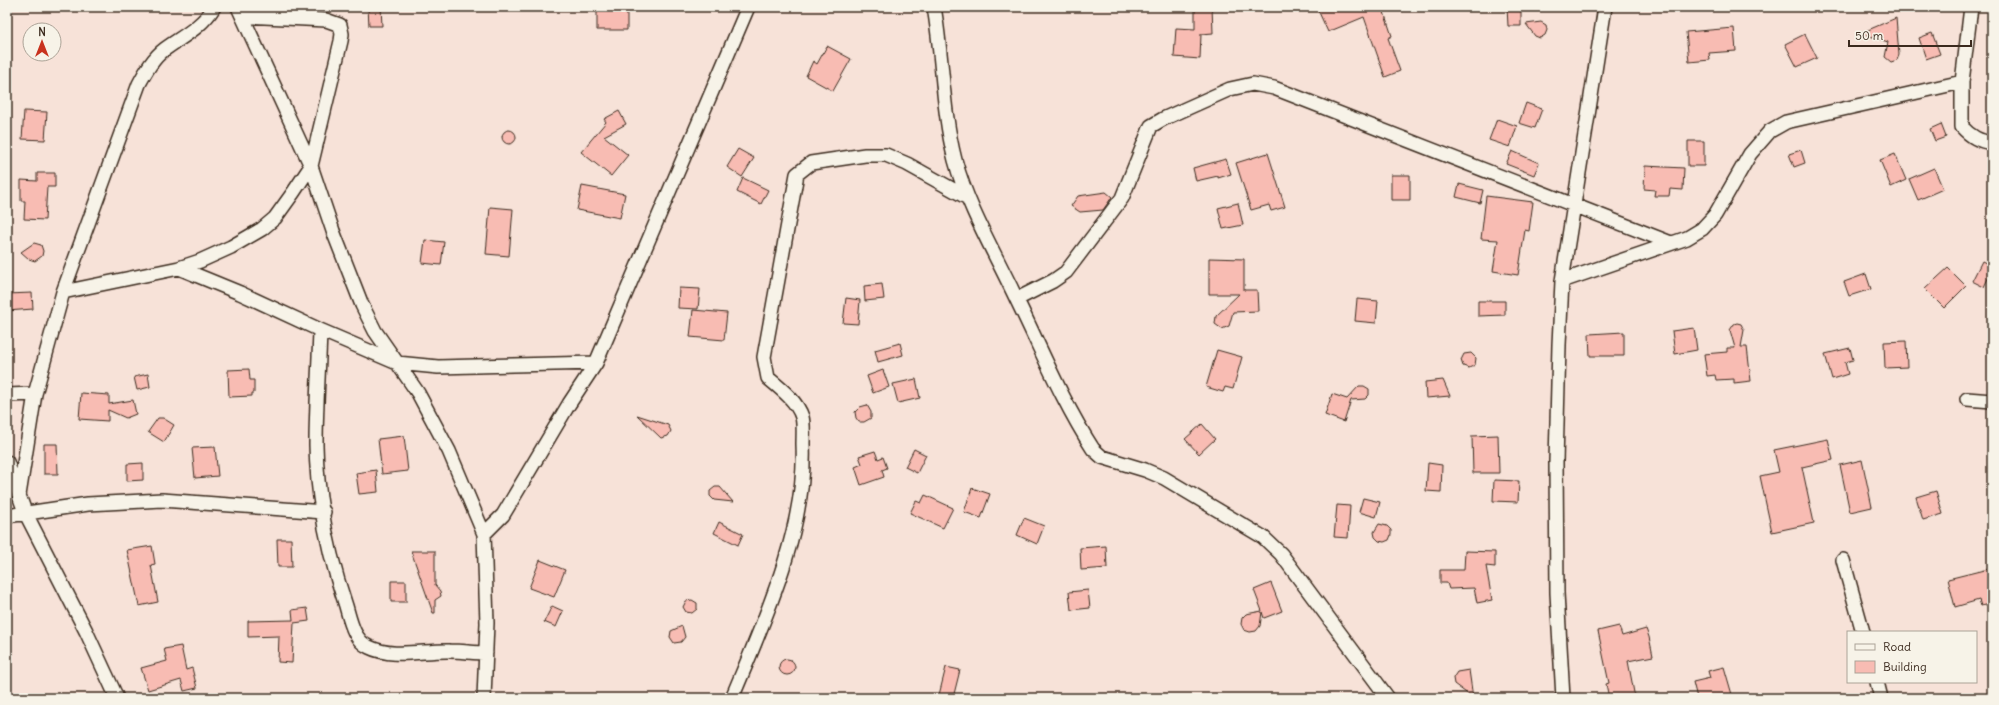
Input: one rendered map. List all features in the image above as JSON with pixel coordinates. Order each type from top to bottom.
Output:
[{"type":"street","points":[[19,495],[35,394],[63,292],[145,71],[153,60],[164,50],[200,25],[214,7]]},
{"type":"street","points":[[484,534],[503,515],[520,489],[569,404],[596,363],[748,7]]},
{"type":"street","points":[[934,7],[940,38],[947,120],[955,160],[968,198],[1017,299],[1049,370],[1093,449],[1102,457],[1146,470],[1164,478],[1263,537],[1281,554],[1388,698]]},
{"type":"street","points":[[1563,698],[1557,593],[1556,462],[1562,281],[1605,7]]},
{"type":"street","points":[[1971,7],[1962,82],[1962,127],[1971,136],[1982,142],[1992,143]]},
{"type":"street","points":[[63,292],[179,268],[200,262],[231,248],[262,229],[275,218],[311,166],[341,41],[342,34],[340,25],[326,20],[240,11]]},
{"type":"street","points":[[240,11],[311,166],[333,231],[362,305],[375,331],[418,393],[448,451],[484,534],[487,589],[484,698]]},
{"type":"street","points":[[1562,281],[1687,238],[1702,229],[1715,216],[1750,154],[1770,131],[1786,122],[1962,82]]},
{"type":"street","points":[[1017,299],[1053,281],[1066,272],[1122,198],[1151,126],[1163,119],[1230,89],[1253,84],[1274,88],[1671,243]]},
{"type":"street","points":[[732,698],[762,625],[795,529],[802,489],[804,455],[802,416],[787,394],[768,378],[764,357],[797,174],[811,163],[865,155],[886,155],[907,164],[968,198]]},
{"type":"street","points":[[179,268],[240,293],[320,330],[397,363],[438,367],[596,363]]},
{"type":"street","points":[[320,330],[316,446],[324,512],[334,573],[359,639],[368,647],[381,651],[400,653],[450,651],[486,653]]},
{"type":"street","points":[[7,395],[35,394]]},
{"type":"street","points":[[1967,399],[1992,400]]},
{"type":"street","points":[[7,462],[26,512],[86,631],[117,698]]},
{"type":"street","points":[[7,516],[88,504],[162,500],[324,512]]},
{"type":"street","points":[[1843,560],[1863,631]]},
{"type":"street","points":[[1877,683],[1881,698]]},
{"type":"building","points":[[368,7],[381,7],[382,26],[369,26]]},
{"type":"building","points":[[597,7],[627,7],[627,30],[597,30]]},
{"type":"building","points":[[1195,7],[1212,7],[1213,33],[1201,34],[1200,59],[1174,57],[1176,28],[1195,29]]},
{"type":"building","points":[[1326,7],[1388,7],[1383,9],[1392,36],[1388,38],[1400,71],[1385,77],[1364,17],[1328,32],[1318,10]]},
{"type":"building","points":[[1507,7],[1521,7],[1521,26],[1508,26]]},
{"type":"building","points":[[1896,18],[1899,55],[1897,60],[1891,62],[1885,57],[1888,42],[1861,33]]},
{"type":"building","points":[[1541,22],[1546,25],[1547,30],[1545,35],[1540,38],[1535,36],[1526,24]]},
{"type":"building","points":[[1734,28],[1736,51],[1709,53],[1710,60],[1689,62],[1686,32]]},
{"type":"building","points":[[1932,33],[1940,54],[1926,59],[1919,38]]},
{"type":"building","points":[[1805,34],[1817,58],[1797,67],[1785,44]]},
{"type":"building","points":[[827,46],[851,59],[833,91],[806,76],[813,61],[817,64]]},
{"type":"building","points":[[1526,103],[1542,109],[1535,128],[1519,123]]},
{"type":"building","points":[[24,111],[47,112],[45,140],[22,139]]},
{"type":"building","points":[[619,111],[626,124],[604,136],[628,155],[611,176],[581,152],[606,122],[604,119]]},
{"type":"building","points":[[1497,119],[1517,126],[1510,147],[1489,140]]},
{"type":"building","points":[[1941,124],[1946,137],[1935,141],[1930,129]]},
{"type":"building","points":[[509,130],[514,132],[516,137],[514,142],[509,144],[504,142],[502,137],[504,132]]},
{"type":"building","points":[[1688,141],[1704,141],[1704,166],[1688,166]]},
{"type":"building","points":[[738,149],[754,158],[742,177],[727,167]]},
{"type":"building","points":[[1801,150],[1805,163],[1794,167],[1789,154]]},
{"type":"building","points":[[1512,151],[1539,163],[1534,175],[1506,164]]},
{"type":"building","points":[[1268,153],[1285,207],[1271,211],[1269,205],[1251,210],[1236,163]]},
{"type":"building","points":[[1895,154],[1906,180],[1891,187],[1880,160]]},
{"type":"building","points":[[1226,159],[1231,174],[1218,178],[1218,176],[1196,181],[1193,168]]},
{"type":"building","points":[[1645,166],[1684,168],[1683,190],[1670,189],[1669,196],[1654,196],[1655,190],[1644,189]]},
{"type":"building","points":[[1934,168],[1943,189],[1918,200],[1909,179]]},
{"type":"building","points":[[37,173],[55,173],[55,187],[47,187],[45,220],[24,219],[25,201],[21,201],[21,180],[37,181]]},
{"type":"building","points":[[1391,175],[1410,175],[1410,200],[1391,200]]},
{"type":"building","points":[[743,178],[768,190],[761,204],[737,192]]},
{"type":"building","points":[[1459,184],[1483,190],[1480,203],[1456,197]]},
{"type":"building","points":[[582,186],[625,194],[620,218],[577,210]]},
{"type":"building","points":[[1106,192],[1112,197],[1103,210],[1080,212],[1071,206],[1078,196]]},
{"type":"building","points":[[1486,196],[1533,202],[1529,231],[1525,230],[1518,275],[1493,271],[1498,240],[1481,239]]},
{"type":"building","points":[[1238,203],[1243,225],[1223,229],[1218,208]]},
{"type":"building","points":[[490,207],[513,209],[509,256],[486,254]]},
{"type":"building","points":[[425,240],[444,242],[441,265],[422,263]]},
{"type":"building","points":[[34,243],[41,245],[43,251],[42,256],[35,261],[29,259],[21,252]]},
{"type":"building","points":[[1209,258],[1244,259],[1244,290],[1257,290],[1258,311],[1233,312],[1229,326],[1222,329],[1215,324],[1216,316],[1239,294],[1209,294]]},
{"type":"building","points":[[1982,261],[1992,266],[1992,270],[1984,287],[1972,281]]},
{"type":"building","points":[[1948,268],[1966,286],[1944,308],[1925,289]]},
{"type":"building","points":[[1866,274],[1871,289],[1849,296],[1844,282]]},
{"type":"building","points":[[882,284],[884,299],[865,301],[864,286]]},
{"type":"building","points":[[679,288],[700,289],[698,309],[678,308]]},
{"type":"building","points":[[32,293],[33,309],[7,311],[7,294]]},
{"type":"building","points":[[846,298],[860,300],[858,324],[843,323]]},
{"type":"building","points":[[1357,299],[1378,301],[1376,323],[1355,321]]},
{"type":"building","points":[[1478,301],[1505,301],[1505,315],[1478,316]]},
{"type":"building","points":[[693,310],[727,313],[724,340],[690,337]]},
{"type":"building","points":[[1734,324],[1741,324],[1744,330],[1741,347],[1747,347],[1751,381],[1734,383],[1734,379],[1716,380],[1715,375],[1707,376],[1704,354],[1727,352],[1727,348],[1735,348],[1730,330]]},
{"type":"building","points":[[1694,328],[1697,350],[1675,354],[1672,331]]},
{"type":"building","points":[[1624,332],[1624,356],[1590,356],[1589,334]]},
{"type":"building","points":[[1906,341],[1907,367],[1885,368],[1884,342]]},
{"type":"building","points":[[900,343],[903,355],[878,362],[875,350]]},
{"type":"building","points":[[1850,348],[1853,360],[1845,362],[1848,374],[1832,379],[1825,354]]},
{"type":"building","points":[[1217,350],[1242,357],[1233,389],[1225,387],[1223,392],[1206,387]]},
{"type":"building","points":[[1471,353],[1476,358],[1475,365],[1469,368],[1463,366],[1461,360],[1464,354]]},
{"type":"building","points":[[249,369],[250,380],[254,380],[254,393],[252,393],[252,396],[229,397],[228,370]]},
{"type":"building","points":[[883,370],[889,387],[873,393],[867,376]]},
{"type":"building","points":[[148,374],[150,387],[137,390],[134,377]]},
{"type":"building","points":[[916,379],[920,398],[898,403],[893,384]]},
{"type":"building","points":[[1443,380],[1450,396],[1426,398],[1425,382]]},
{"type":"building","points":[[1359,386],[1364,386],[1369,389],[1369,395],[1365,399],[1351,400],[1344,422],[1325,415],[1332,394],[1347,399]]},
{"type":"building","points":[[81,393],[109,395],[109,404],[133,400],[136,414],[126,418],[108,410],[108,421],[79,419]]},
{"type":"building","points":[[867,405],[871,412],[871,418],[864,422],[859,422],[856,418],[855,412],[860,407]]},
{"type":"building","points":[[637,415],[668,425],[671,431],[668,436],[661,438]]},
{"type":"building","points":[[158,418],[163,418],[174,425],[164,442],[148,432]]},
{"type":"building","points":[[1202,424],[1215,439],[1199,454],[1185,439]]},
{"type":"building","points":[[1498,435],[1499,473],[1473,473],[1472,436]]},
{"type":"building","points":[[404,436],[408,471],[382,474],[378,439]]},
{"type":"building","points":[[1828,439],[1833,460],[1802,467],[1814,523],[1772,532],[1760,476],[1779,472],[1774,450]]},
{"type":"building","points":[[44,444],[57,444],[58,474],[44,474]]},
{"type":"building","points":[[215,447],[218,476],[195,478],[192,448]]},
{"type":"building","points":[[914,449],[926,455],[917,473],[905,467]]},
{"type":"building","points":[[875,451],[878,459],[883,457],[887,468],[882,470],[884,477],[861,485],[855,467],[862,464],[859,456]]},
{"type":"building","points":[[1862,460],[1872,507],[1850,512],[1840,465]]},
{"type":"building","points":[[143,463],[143,480],[127,481],[127,464]]},
{"type":"building","points":[[1428,463],[1442,465],[1441,492],[1426,491]]},
{"type":"building","points":[[376,470],[378,492],[359,494],[356,473]]},
{"type":"building","points":[[1494,480],[1519,481],[1518,502],[1493,501]]},
{"type":"building","points":[[715,487],[720,487],[733,502],[714,500],[710,496],[710,491]]},
{"type":"building","points":[[972,488],[990,494],[981,518],[964,512]]},
{"type":"building","points":[[1936,491],[1943,514],[1923,520],[1916,497]]},
{"type":"building","points":[[925,495],[953,508],[943,528],[910,513],[916,501],[921,503]]},
{"type":"building","points":[[1363,498],[1380,502],[1376,517],[1359,512]]},
{"type":"building","points":[[1337,505],[1350,506],[1348,538],[1334,537]]},
{"type":"building","points":[[1024,518],[1044,526],[1037,544],[1017,535]]},
{"type":"building","points":[[719,522],[743,534],[738,545],[714,533]]},
{"type":"building","points":[[1379,524],[1387,526],[1391,530],[1389,540],[1384,542],[1379,541],[1375,537],[1374,532]]},
{"type":"building","points":[[277,539],[291,539],[292,567],[278,567]]},
{"type":"building","points":[[152,546],[155,564],[151,565],[158,602],[139,606],[127,550]]},
{"type":"building","points":[[1106,546],[1107,568],[1081,570],[1080,548]]},
{"type":"building","points":[[411,551],[435,551],[435,585],[440,591],[441,596],[435,600],[435,613],[433,613]]},
{"type":"building","points":[[1465,551],[1495,552],[1495,567],[1486,566],[1492,600],[1477,603],[1474,588],[1449,589],[1447,583],[1440,583],[1440,570],[1464,570]]},
{"type":"building","points":[[540,560],[565,570],[554,597],[529,588]]},
{"type":"building","points":[[1992,568],[1992,603],[1981,606],[1979,600],[1955,607],[1948,579]]},
{"type":"building","points":[[391,581],[406,581],[406,602],[391,602]]},
{"type":"building","points":[[1271,583],[1282,611],[1264,618],[1262,612],[1260,626],[1256,631],[1250,632],[1244,630],[1241,624],[1242,618],[1246,614],[1262,611],[1254,590]]},
{"type":"building","points":[[1088,590],[1090,608],[1071,610],[1069,592]]},
{"type":"building","points":[[692,600],[697,603],[697,609],[692,613],[686,612],[683,607],[686,601]]},
{"type":"building","points":[[552,606],[563,611],[556,627],[544,622]]},
{"type":"building","points":[[307,608],[309,621],[294,623],[292,663],[278,662],[279,636],[248,637],[248,621],[293,620],[292,610]]},
{"type":"building","points":[[682,626],[685,637],[681,642],[674,643],[670,637],[671,631]]},
{"type":"building","points":[[1619,626],[1622,636],[1646,629],[1649,637],[1653,656],[1628,661],[1635,698],[1609,698],[1606,684],[1609,683],[1598,631]]},
{"type":"building","points":[[181,646],[186,670],[192,668],[197,688],[184,691],[181,680],[148,690],[141,668],[167,661],[164,649]]},
{"type":"building","points":[[787,659],[794,664],[795,667],[790,674],[787,675],[780,670],[779,667],[784,660]]},
{"type":"building","points":[[946,667],[960,670],[953,698],[939,695]]},
{"type":"building","points":[[1724,667],[1733,698],[1697,698],[1693,682],[1710,678],[1708,671]]},
{"type":"building","points":[[1469,670],[1473,698],[1454,684],[1453,678],[1457,672]]}]
